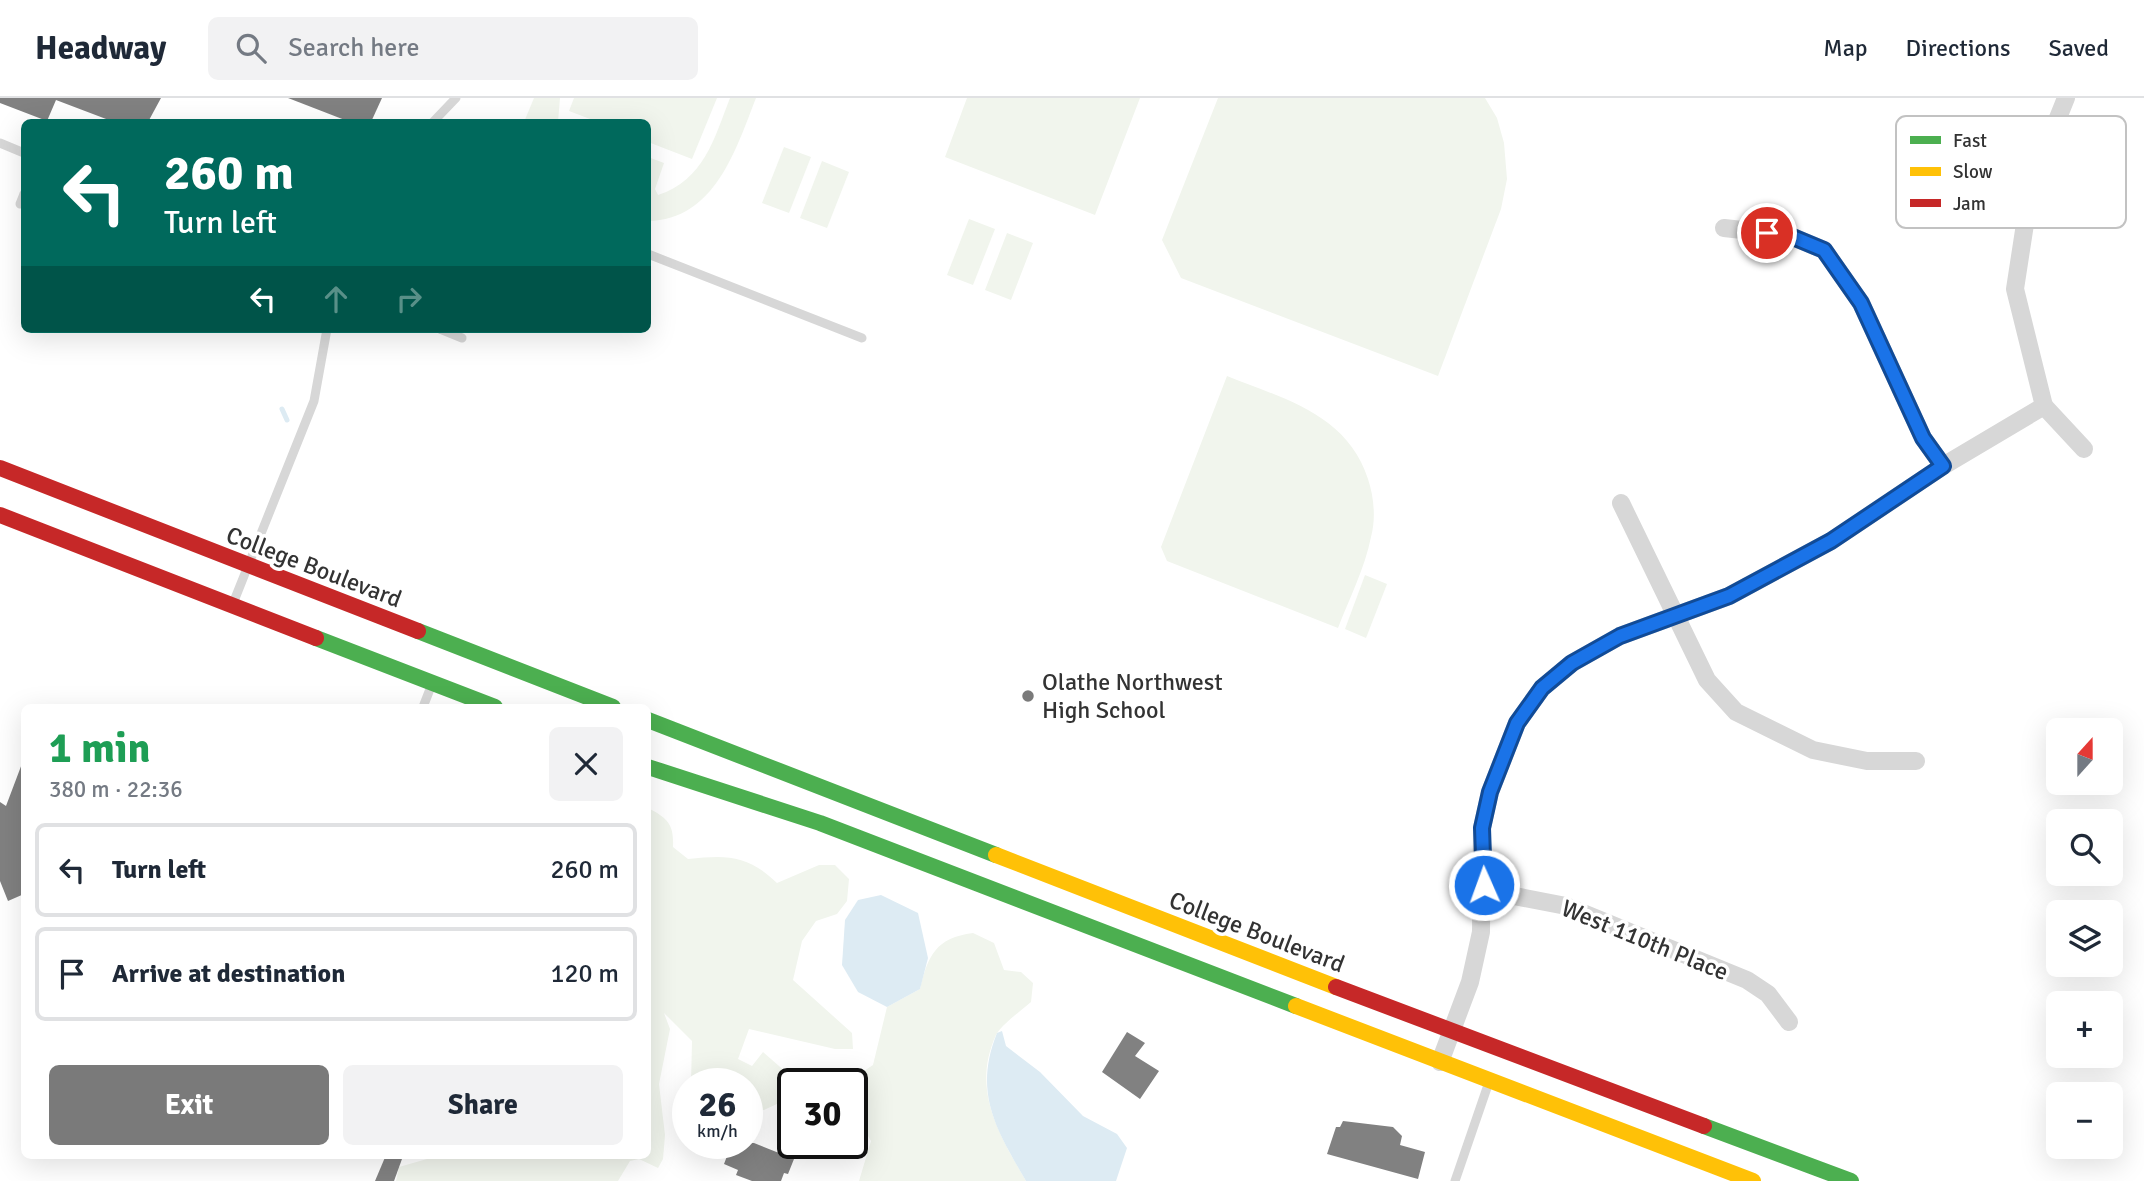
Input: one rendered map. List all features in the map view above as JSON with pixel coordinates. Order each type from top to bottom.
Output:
[{"type":"main road","name":"College Boulevard","points":[[0,468],[605,704]]},
{"type":"main road","points":[[0,514],[487,704]]},
{"type":"main road","name":"College Boulevard","points":[[651,721],[1451,1031],[1851,1181]]},
{"type":"main road","points":[[651,767],[696,785],[820,822],[1752,1181]]},
{"type":"street","points":[[2059,116],[2066,98]]},
{"type":"street","points":[[1724,228],[1788,235],[1824,250],[1861,303],[1923,438],[1943,466]]},
{"type":"street","points":[[2024,228],[2015,289],[2044,406],[2084,449]]},
{"type":"street","points":[[1440,1062],[1470,982],[1482,932],[1482,828],[1490,792],[1517,723],[1535,697],[1572,663],[1620,636],[1729,596],[1831,541],[1943,466],[2044,406]]},
{"type":"street","points":[[1621,503],[1707,680],[1736,712],[1813,750],[1867,761],[1916,761]]},
{"type":"street","name":"West 110th Place","points":[[1483,890],[1566,906],[1747,980],[1768,993],[1789,1022]]},
{"type":"lane","points":[[436,119],[456,98]]},
{"type":"lane","points":[[0,143],[21,152]]},
{"type":"lane","points":[[651,255],[862,338]]},
{"type":"lane","points":[[232,605],[314,401],[326,333]]},
{"type":"lane","points":[[450,333],[462,338]]},
{"type":"lane","points":[[424,704],[432,683]]},
{"type":"lane","points":[[1455,1181],[1490,1081]]},
{"type":"shaded area","points":[[534,98],[560,98],[558,119],[525,119]]},
{"type":"shaded area","points":[[574,98],[717,98],[692,159],[651,143],[651,119],[590,119],[569,111]]},
{"type":"shaded area","points":[[730,98],[756,98],[731,159],[706,195],[690,209],[671,218],[651,221],[651,158],[664,163],[655,189],[658,195],[674,188],[697,169]]},
{"type":"shaded area","points":[[967,98],[1140,98],[1095,215],[945,157]]},
{"type":"shaded area","points":[[1218,98],[1485,98],[1497,118],[1504,143],[1507,179],[1501,209],[1438,376],[1181,278],[1162,240]]},
{"type":"shaded area","points":[[784,147],[811,157],[789,213],[762,203]]},
{"type":"shaded area","points":[[822,161],[849,172],[827,228],[800,218]]},
{"type":"shaded area","points":[[969,219],[995,229],[973,285],[947,275]]},
{"type":"shaded area","points":[[1007,233],[1033,243],[1011,300],[985,290]]},
{"type":"shaded area","points":[[1227,376],[1291,402],[1329,424],[1345,439],[1358,457],[1368,479],[1374,508],[1371,537],[1365,560],[1338,628],[1167,561],[1161,547]]},
{"type":"shaded area","points":[[1365,575],[1387,584],[1366,638],[1345,629]]},
{"type":"shaded area","points":[[651,810],[669,824],[673,847],[688,859],[735,859],[756,866],[777,883],[819,865],[835,865],[849,879],[847,901],[837,914],[816,921],[802,941],[793,980],[852,1033],[853,1049],[835,1049],[749,1029],[738,1059],[752,1066],[763,1052],[781,1068],[777,1068],[777,1104],[763,1110],[763,1068],[691,1068],[692,1041],[664,1013],[670,1029],[659,1084],[665,1135],[663,1159],[658,1168],[639,1159],[651,1159]]},
{"type":"shaded area","points":[[881,895],[918,913],[928,958],[920,989],[887,1007],[858,992],[842,965],[845,920],[858,900]]},
{"type":"shaded area","points":[[973,933],[994,943],[1004,970],[1021,972],[1033,983],[1031,1002],[996,1035],[986,1074],[987,1093],[998,1129],[1026,1181],[859,1181],[866,1159],[868,1159],[871,1141],[868,1136],[868,1068],[873,1065],[887,1007],[920,989],[926,967],[936,950],[960,935]]},
{"type":"shaded area","points":[[1002,1031],[1006,1046],[1040,1072],[1083,1116],[1117,1134],[1127,1148],[1116,1181],[1026,1181],[997,1127],[988,1092],[990,1054],[997,1033]]},
{"type":"shaded area","points":[[427,1159],[639,1159],[630,1161],[618,1181],[396,1181],[399,1167]]},
{"type":"building","points":[[0,98],[161,98],[150,119],[106,119],[56,100],[48,119],[42,119],[0,103]]},
{"type":"building","points":[[288,98],[382,98],[372,119],[342,119]]},
{"type":"building","points":[[21,766],[21,895],[8,901],[0,881],[0,802],[6,806]]},
{"type":"building","points":[[1127,1032],[1145,1043],[1135,1056],[1159,1071],[1140,1099],[1102,1072]]},
{"type":"building","points":[[1343,1121],[1393,1127],[1402,1136],[1400,1145],[1425,1152],[1418,1179],[1327,1154],[1336,1127],[1340,1127]]},
{"type":"building","points":[[763,1147],[777,1152],[777,1159],[794,1159],[788,1174],[784,1173],[781,1181],[752,1181],[736,1175],[738,1170],[724,1164],[726,1159],[763,1159]]},
{"type":"building","points":[[384,1159],[402,1159],[394,1181],[375,1181]]},
{"type":"waterway","points":[[282,409],[287,420]]},
{"type":"traffic: fast","points":[[418,631],[605,704]]},
{"type":"traffic: fast","points":[[316,638],[487,704]]},
{"type":"traffic: fast","points":[[651,721],[996,855]]},
{"type":"traffic: fast","points":[[651,768],[820,823],[1296,1006]]},
{"type":"traffic: fast","points":[[1704,1126],[1851,1181]]},
{"type":"traffic: slow","points":[[996,855],[1336,987]]},
{"type":"traffic: slow","points":[[1296,1006],[1753,1181]]},
{"type":"traffic: jam","points":[[0,468],[418,631]]},
{"type":"traffic: jam","points":[[0,515],[316,638]]},
{"type":"traffic: jam","points":[[1336,987],[1704,1126]]},
{"type":"place","name":"Olathe Northwest High School","points":[[1028,696]]},
{"type":"route","points":[[1484,885],[1482,828],[1490,792],[1517,723],[1542,688],[1572,663],[1620,636],[1729,596],[1831,541],[1943,466],[1923,438],[1861,303],[1824,250],[1788,235],[1767,233]]}]
